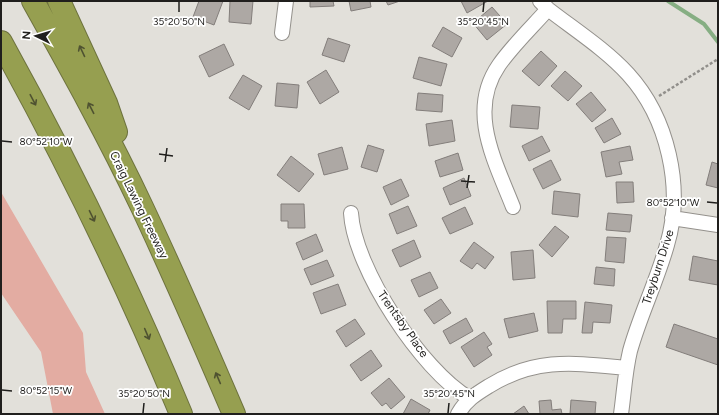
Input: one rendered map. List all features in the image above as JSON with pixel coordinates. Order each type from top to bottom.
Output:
[{"type":"highway","name":"Craig Lawing Freeway","points":[[33,1],[71,69],[141,205],[182,293],[234,414]]},
{"type":"highway","points":[[59,1],[106,103],[141,205]]},
{"type":"highway","points":[[1,42],[108,248],[144,325],[181,414]]},
{"type":"highway","points":[[1,51],[22,80]]},
{"type":"street","points":[[282,32],[286,1]]},
{"type":"street","points":[[512,207],[486,133],[483,116],[484,105],[489,84],[500,64],[544,5]]},
{"type":"street","name":"Treyburn Drive","points":[[544,5],[613,60],[628,74],[649,103],[661,127],[671,166],[672,218],[667,245],[635,336],[626,368],[621,414]]},
{"type":"street","name":"Trentsby Place","points":[[351,213],[357,247],[369,273],[392,313],[411,340],[439,372],[461,393],[469,398]]},
{"type":"street","points":[[672,218],[718,225]]},
{"type":"street","points":[[458,414],[469,398],[506,376],[544,364],[570,363],[626,368]]},
{"type":"path","points":[[649,103],[718,59]]},
{"type":"shaded area","points":[[1,192],[83,333],[86,372],[105,414],[53,414],[41,352],[1,293]]},
{"type":"building","points":[[199,1],[223,1],[214,25],[193,17]]},
{"type":"building","points":[[230,1],[253,1],[251,24],[229,22]]},
{"type":"building","points":[[310,1],[333,1],[334,6],[310,7]]},
{"type":"building","points":[[349,1],[370,1],[371,7],[351,11]]},
{"type":"building","points":[[386,1],[400,1],[388,5]]},
{"type":"building","points":[[461,1],[488,1],[467,13]]},
{"type":"building","points":[[492,7],[507,24],[487,40],[473,23]]},
{"type":"building","points":[[443,27],[462,38],[452,57],[432,46]]},
{"type":"building","points":[[328,38],[350,45],[344,62],[322,55]]},
{"type":"building","points":[[224,44],[234,65],[209,77],[199,56]]},
{"type":"building","points":[[541,51],[557,66],[539,86],[522,71]]},
{"type":"building","points":[[419,57],[447,64],[441,86],[413,78]]},
{"type":"building","points":[[326,70],[339,92],[320,104],[307,82]]},
{"type":"building","points":[[565,71],[582,86],[568,101],[551,86]]},
{"type":"building","points":[[243,75],[262,86],[249,110],[229,98]]},
{"type":"building","points":[[277,83],[299,85],[297,108],[275,106]]},
{"type":"building","points":[[591,92],[606,110],[592,122],[576,104]]},
{"type":"building","points":[[418,93],[443,95],[442,112],[416,110]]},
{"type":"building","points":[[512,105],[540,107],[538,129],[510,127]]},
{"type":"building","points":[[612,118],[621,134],[604,143],[595,128]]},
{"type":"building","points":[[452,120],[455,141],[429,146],[426,124]]},
{"type":"building","points":[[542,136],[550,151],[529,161],[522,146]]},
{"type":"building","points":[[368,145],[384,150],[377,172],[361,167]]},
{"type":"building","points":[[630,146],[633,160],[619,162],[622,174],[606,177],[601,152]]},
{"type":"building","points":[[342,147],[348,169],[324,175],[318,154]]},
{"type":"building","points":[[458,153],[463,170],[440,177],[435,161]]},
{"type":"building","points":[[291,156],[314,174],[299,192],[277,175]]},
{"type":"building","points":[[551,160],[561,180],[543,189],[533,169]]},
{"type":"building","points":[[712,162],[718,164],[718,188],[706,185]]},
{"type":"building","points":[[464,178],[471,196],[450,205],[443,188]]},
{"type":"building","points":[[401,179],[409,196],[391,205],[383,187]]},
{"type":"building","points":[[616,182],[633,182],[634,202],[617,203]]},
{"type":"building","points":[[554,191],[580,194],[578,217],[552,214]]},
{"type":"building","points":[[281,204],[304,204],[305,228],[288,228],[288,221],[281,221]]},
{"type":"building","points":[[408,206],[417,226],[397,234],[389,214]]},
{"type":"building","points":[[465,207],[473,224],[450,234],[442,218]]},
{"type":"building","points":[[608,213],[632,215],[630,232],[606,230]]},
{"type":"building","points":[[555,226],[569,237],[552,257],[539,245]]},
{"type":"building","points":[[316,234],[323,251],[303,260],[296,243]]},
{"type":"building","points":[[607,237],[626,238],[624,263],[605,261]]},
{"type":"building","points":[[414,240],[421,257],[400,267],[392,250]]},
{"type":"building","points":[[474,242],[494,257],[485,269],[477,263],[472,269],[460,261]]},
{"type":"building","points":[[533,250],[535,278],[513,280],[511,252]]},
{"type":"building","points":[[693,256],[718,261],[718,285],[689,280]]},
{"type":"building","points":[[327,260],[334,276],[311,285],[304,269]]},
{"type":"building","points":[[596,267],[615,269],[614,286],[594,284]]},
{"type":"building","points":[[430,272],[438,288],[419,297],[411,280]]},
{"type":"building","points":[[338,284],[346,305],[321,314],[313,293]]},
{"type":"building","points":[[441,299],[451,313],[434,324],[424,310]]},
{"type":"building","points":[[547,301],[576,301],[576,319],[563,319],[562,333],[548,333]]},
{"type":"building","points":[[585,302],[612,305],[610,323],[593,322],[592,333],[582,333]]},
{"type":"building","points":[[534,313],[538,331],[509,338],[504,319]]},
{"type":"building","points":[[466,318],[473,331],[450,344],[443,331]]},
{"type":"building","points":[[355,319],[365,334],[346,347],[336,331]]},
{"type":"building","points":[[674,324],[718,339],[718,365],[666,347]]},
{"type":"building","points":[[484,332],[492,344],[487,347],[492,355],[474,367],[461,347]]},
{"type":"building","points":[[371,350],[382,366],[361,381],[350,365]]},
{"type":"building","points":[[389,378],[405,397],[391,409],[386,403],[382,406],[371,393]]},
{"type":"building","points":[[411,399],[430,410],[428,414],[403,414]]},
{"type":"building","points":[[551,400],[552,410],[561,409],[562,414],[540,414],[539,401]]},
{"type":"building","points":[[571,400],[596,402],[595,414],[570,414]]},
{"type":"building","points":[[524,406],[529,414],[513,414]]},
{"type":"waterway","points":[[668,1],[704,24],[718,42]]}]
